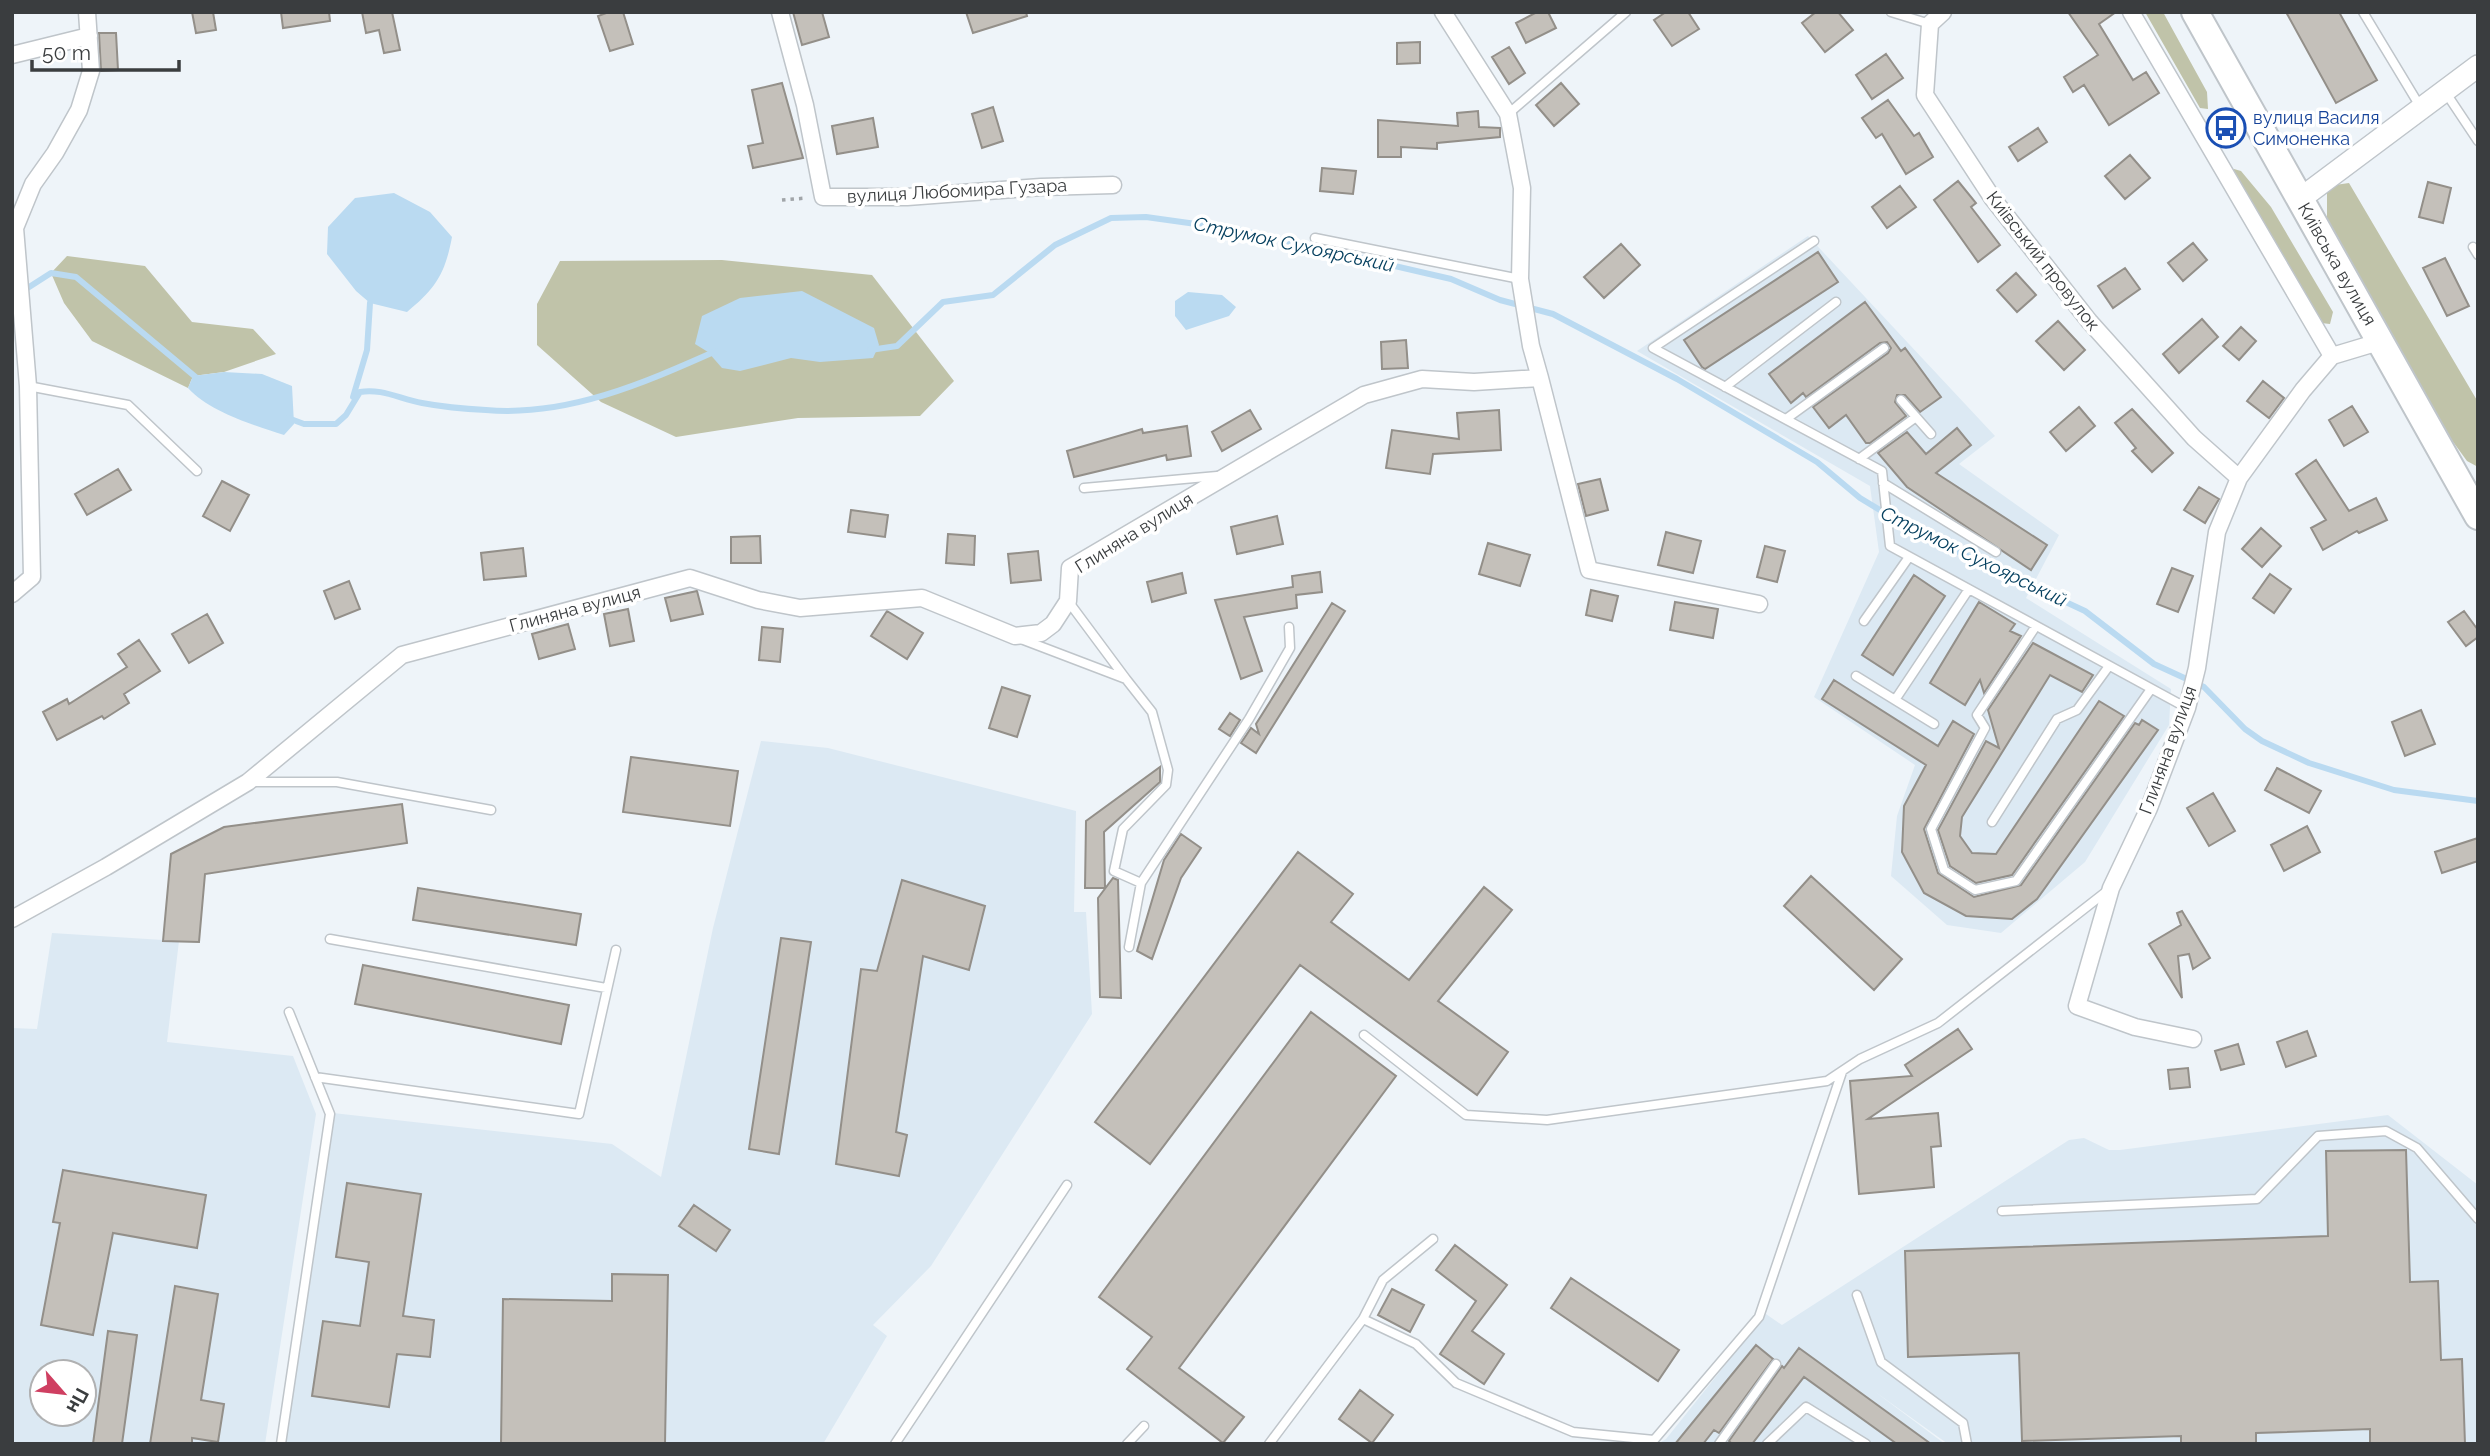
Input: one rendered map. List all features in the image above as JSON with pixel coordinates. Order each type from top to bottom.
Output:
[{"type":"main road","name":"Київська вулиця","points":[[2195,12],[2474,499]]},
{"type":"street","points":[[12,594],[32,577],[28,386],[15,228],[33,184],[55,153],[79,110],[91,71],[87,12]]},
{"type":"street","name":"вулиця Любомира Гузара","points":[[780,12],[806,105],[823,197],[906,197],[1041,187],[1113,185]]},
{"type":"street","points":[[1443,12],[1508,114],[1522,187],[1521,287],[1527,323],[1589,570],[1759,604]]},
{"type":"street","points":[[1930,24],[1943,12]]},
{"type":"street","points":[[2131,12],[2332,356],[2382,341]]},
{"type":"street","name":"Київський провулок","points":[[1930,24],[1925,95],[1993,199],[2089,321],[2194,438],[2239,478]]},
{"type":"street","points":[[12,55],[89,36]]},
{"type":"street","points":[[2300,199],[2478,66]]},
{"type":"street","name":"Глиняна вулиця","points":[[2193,1039],[2135,1027],[2077,1006],[2111,888],[2149,808],[2188,701],[2197,668],[2217,532],[2239,478],[2303,390],[2332,356]]},
{"type":"street","name":"Глиняна вулиця","points":[[1068,601],[1070,568],[1364,395],[1422,379],[1474,382],[1540,378]]},
{"type":"street","name":"Глиняна вулиця","points":[[12,919],[248,782],[402,655],[690,578],[758,600],[800,608],[922,598],[1015,636]]},
{"type":"street","points":[[1015,636],[1041,633],[1053,624],[1068,601]]},
{"type":"lane","points":[[1508,114],[1626,12]]},
{"type":"lane","points":[[1891,12],[1930,24]]},
{"type":"lane","points":[[2363,12],[2421,108]]},
{"type":"lane","points":[[2444,91],[2478,141]]},
{"type":"lane","points":[[1315,238],[1521,287]]},
{"type":"lane","points":[[1814,241],[1653,348],[1882,471],[1890,546],[2151,689],[2188,701]]},
{"type":"lane","points":[[1725,387],[1836,302]]},
{"type":"lane","points":[[1786,419],[1884,348]]},
{"type":"lane","points":[[28,386],[128,405],[197,471]]},
{"type":"lane","points":[[1901,400],[1931,434]]},
{"type":"lane","points":[[1859,459],[1916,417]]},
{"type":"lane","points":[[1084,488],[1228,475]]},
{"type":"lane","points":[[1883,483],[1996,552]]},
{"type":"lane","points":[[1864,621],[1909,557]]},
{"type":"lane","points":[[1895,700],[1969,589]]},
{"type":"lane","points":[[1068,601],[1152,712],[1168,770],[1166,785],[1123,830],[1114,871],[1141,883]]},
{"type":"lane","points":[[2036,626],[1977,715],[1985,728],[1931,829],[1944,870],[1975,890],[2016,881],[2151,689]]},
{"type":"lane","points":[[1129,947],[1141,883],[1290,648],[1289,627]]},
{"type":"lane","points":[[1015,636],[1044,650],[1126,679]]},
{"type":"lane","points":[[1992,822],[2057,719],[2077,710],[2109,666]]},
{"type":"lane","points":[[1856,676],[1934,724]]},
{"type":"lane","points":[[248,782],[337,782],[491,810]]},
{"type":"lane","points":[[1364,1035],[1466,1115],[1547,1121],[1827,1082],[1860,1059],[1938,1023],[2111,888]]},
{"type":"lane","points":[[330,939],[606,988]]},
{"type":"lane","points":[[315,1077],[579,1114],[615,950]]},
{"type":"lane","points":[[281,1444],[330,1114],[289,1012]]},
{"type":"lane","points":[[1363,1319],[1416,1344],[1456,1383],[1573,1432],[1656,1442],[1759,1317],[1842,1072]]},
{"type":"lane","points":[[2002,1211],[2257,1199],[2318,1136],[2386,1131],[2417,1148],[2478,1219]]},
{"type":"lane","points":[[895,1444],[1067,1185]]},
{"type":"lane","points":[[1269,1444],[1363,1319],[1383,1280],[1433,1239]]},
{"type":"lane","points":[[1857,1295],[1881,1362],[1963,1423],[1967,1444]]},
{"type":"lane","points":[[1719,1444],[1776,1364]]},
{"type":"lane","points":[[1767,1444],[1806,1407],[1866,1444]]},
{"type":"lane","points":[[1128,1444],[1144,1426]]},
{"type":"lane","points":[[1572,1444],[1573,1432]]},
{"type":"path","points":[[782,200],[823,197]]},
{"type":"shaded area","points":[[1808,236],[1995,436],[1959,464],[2059,535],[2026,598],[2171,689],[2169,725],[2085,862],[2001,933],[1947,925],[1891,876],[1897,816],[1915,765],[1814,697],[1879,552],[1870,486],[1637,351]]},
{"type":"shaded area","points":[[761,741],[828,748],[1076,811],[1074,912],[1086,912],[1092,1014],[931,1266],[873,1325],[887,1336],[823,1444],[284,1444],[333,1113],[612,1144],[661,1177],[713,928]]},
{"type":"shaded area","points":[[52,933],[179,941],[167,1042],[293,1056],[316,1114],[265,1444],[12,1444],[12,1028],[37,1029]]},
{"type":"shaded area","points":[[2388,1115],[2478,1185],[2478,1444],[1948,1444],[1874,1391],[1945,1444],[1658,1444],[1666,1439],[1766,1314],[1782,1325],[2069,1140],[2084,1138],[2109,1150],[2120,1150]]},
{"type":"green space","points":[[2145,12],[2163,12],[2207,92],[2208,109],[2200,108]]},
{"type":"green space","points":[[2234,169],[2241,171],[2271,207],[2333,312],[2330,324],[2321,323],[2233,174]]},
{"type":"green space","points":[[2349,183],[2478,402],[2478,467],[2467,461],[2451,439],[2327,218],[2327,192],[2335,185]]},
{"type":"green space","points":[[67,256],[145,266],[192,322],[253,329],[276,354],[224,372],[193,376],[188,388],[92,341],[64,303],[51,273]]},
{"type":"green space","points":[[722,260],[872,275],[954,381],[920,416],[798,418],[676,437],[601,402],[537,345],[537,304],[560,261]]},
{"type":"water","points":[[394,193],[430,212],[452,237],[438,279],[407,312],[370,303],[356,291],[327,254],[328,227],[355,198]]},
{"type":"water","points":[[802,291],[874,328],[879,345],[873,358],[820,362],[791,358],[740,371],[722,368],[708,352],[695,344],[702,316],[740,298]]},
{"type":"water","points":[[1188,292],[1222,295],[1236,307],[1229,316],[1186,330],[1175,316],[1175,301]]},
{"type":"water","points":[[224,372],[262,374],[292,386],[294,424],[284,435],[259,427],[220,411],[188,388],[193,376]]},
{"type":"building","points":[[192,12],[213,12],[216,30],[196,33]]},
{"type":"building","points":[[281,12],[329,12],[330,21],[283,28]]},
{"type":"building","points":[[362,12],[392,12],[400,50],[384,53],[379,30],[366,33]]},
{"type":"building","points":[[609,12],[623,12],[633,44],[610,51],[598,16]]},
{"type":"building","points":[[793,12],[822,12],[829,37],[802,45]]},
{"type":"building","points":[[966,12],[1026,12],[1027,16],[973,33]]},
{"type":"building","points":[[1537,12],[1548,12],[1556,28],[1526,43],[1516,23]]},
{"type":"building","points":[[1666,12],[1688,12],[1699,29],[1672,46],[1654,20]]},
{"type":"building","points":[[1816,12],[1838,12],[1853,30],[1825,52],[1802,23]]},
{"type":"building","points":[[2068,12],[2116,12],[2099,24],[2133,80],[2146,72],[2159,93],[2109,125],[2084,85],[2073,92],[2064,77],[2098,55]]},
{"type":"building","points":[[2286,12],[2339,12],[2377,80],[2336,103]]},
{"type":"building","points":[[99,33],[116,33],[118,70],[101,71]]},
{"type":"building","points":[[1420,42],[1420,63],[1397,64],[1397,43]]},
{"type":"building","points":[[1509,47],[1525,73],[1509,84],[1492,57]]},
{"type":"building","points":[[1886,54],[1903,78],[1872,99],[1856,75]]},
{"type":"building","points":[[782,83],[803,158],[753,168],[748,146],[763,143],[752,90]]},
{"type":"building","points":[[1561,83],[1579,104],[1554,126],[1536,105]]},
{"type":"building","points":[[1888,100],[1914,136],[1919,133],[1933,157],[1906,174],[1882,134],[1876,138],[1862,118]]},
{"type":"building","points":[[993,107],[1003,141],[982,148],[972,114]]},
{"type":"building","points":[[1478,111],[1479,127],[1500,128],[1500,137],[1437,143],[1437,149],[1401,147],[1401,157],[1378,157],[1378,120],[1458,126],[1457,113]]},
{"type":"building","points":[[873,118],[878,147],[837,154],[832,126]]},
{"type":"building","points":[[2038,128],[2047,142],[2018,161],[2009,147]]},
{"type":"building","points":[[2130,155],[2150,178],[2125,199],[2105,176]]},
{"type":"building","points":[[1322,168],[1356,171],[1353,194],[1320,191]]},
{"type":"building","points":[[1958,181],[1976,203],[1971,207],[2000,245],[1978,262],[1934,200]]},
{"type":"building","points":[[2428,182],[2451,188],[2443,223],[2419,217]]},
{"type":"building","points":[[1900,186],[1916,207],[1887,228],[1872,207]]},
{"type":"building","points":[[2193,243],[2207,260],[2183,281],[2168,263]]},
{"type":"building","points":[[1621,244],[1640,265],[1604,298],[1584,277]]},
{"type":"building","points":[[1818,252],[1838,282],[1705,369],[1702,367],[1684,340]]},
{"type":"building","points":[[2445,258],[2469,306],[2447,316],[2423,268]]},
{"type":"building","points":[[2125,268],[2140,289],[2113,308],[2098,286]]},
{"type":"building","points":[[2016,273],[2036,295],[2017,312],[1997,290]]},
{"type":"building","points":[[1865,302],[1901,351],[1905,348],[1941,397],[1920,412],[1905,395],[1897,395],[1895,402],[1906,416],[1870,443],[1866,443],[1846,415],[1829,428],[1813,407],[1888,353],[1891,348],[1887,342],[1880,343],[1806,397],[1803,393],[1791,403],[1769,374]]},
{"type":"building","points":[[2202,319],[2218,337],[2179,373],[2163,354]]},
{"type":"building","points":[[2058,321],[2085,350],[2064,370],[2036,341]]},
{"type":"building","points":[[2241,327],[2256,341],[2239,360],[2223,346]]},
{"type":"building","points":[[1406,340],[1408,368],[1382,369],[1381,342]]},
{"type":"building","points":[[2263,381],[2284,398],[2269,418],[2247,401]]},
{"type":"building","points":[[2352,406],[2368,432],[2344,446],[2329,420]]},
{"type":"building","points":[[2079,407],[2095,426],[2066,451],[2050,432]]},
{"type":"building","points":[[2132,409],[2173,453],[2152,472],[2132,451],[2136,448],[2115,423]]},
{"type":"building","points":[[1250,410],[1261,429],[1222,451],[1212,432]]},
{"type":"building","points":[[1499,410],[1501,450],[1433,454],[1430,474],[1386,468],[1392,430],[1459,439],[1457,413]]},
{"type":"building","points":[[1187,426],[1191,456],[1167,460],[1166,455],[1074,477],[1067,451],[1142,429],[1143,433]]},
{"type":"building","points":[[1957,428],[1971,445],[1936,473],[2047,545],[2031,570],[1907,487],[1878,453],[1907,432],[1926,454]]},
{"type":"building","points":[[2316,460],[2349,511],[2376,498],[2387,520],[2359,533],[2357,531],[2323,550],[2311,528],[2326,520],[2296,474]]},
{"type":"building","points":[[118,469],[131,490],[87,515],[75,494]]},
{"type":"building","points":[[1600,479],[1608,510],[1586,516],[1578,484]]},
{"type":"building","points":[[222,481],[249,495],[230,531],[203,516]]},
{"type":"building","points":[[2199,487],[2219,499],[2205,523],[2184,510]]},
{"type":"building","points":[[851,510],[888,515],[885,537],[848,532]]},
{"type":"building","points":[[1277,516],[1283,544],[1237,554],[1231,527]]},
{"type":"building","points":[[2261,528],[2281,546],[2262,567],[2242,549]]},
{"type":"building","points":[[1666,532],[1701,541],[1693,573],[1658,565]]},
{"type":"building","points":[[948,534],[975,536],[974,565],[946,563]]},
{"type":"building","points":[[760,536],[761,563],[731,563],[731,537]]},
{"type":"building","points":[[1488,543],[1530,555],[1520,586],[1479,574]]},
{"type":"building","points":[[1765,546],[1785,551],[1777,582],[1757,577]]},
{"type":"building","points":[[523,548],[526,576],[484,580],[481,553]]},
{"type":"building","points":[[1038,551],[1041,580],[1011,583],[1008,554]]},
{"type":"building","points":[[2172,568],[2193,576],[2178,612],[2157,604]]},
{"type":"building","points":[[1320,572],[1322,592],[1296,595],[1297,608],[1244,617],[1262,671],[1241,679],[1215,600],[1293,587],[1292,576]]},
{"type":"building","points":[[1182,573],[1186,593],[1152,602],[1147,582]]},
{"type":"building","points":[[2270,574],[2291,589],[2274,613],[2253,598]]},
{"type":"building","points":[[1914,575],[1945,596],[1893,675],[1862,655]]},
{"type":"building","points":[[349,581],[360,609],[335,619],[324,591]]},
{"type":"building","points":[[1591,590],[1618,596],[1612,621],[1586,615]]},
{"type":"building","points":[[697,591],[703,614],[671,621],[665,598]]},
{"type":"building","points":[[1675,602],[1718,609],[1713,638],[1670,630]]},
{"type":"building","points":[[1979,602],[2015,624],[2010,631],[2021,636],[1984,693],[1980,680],[1965,705],[1930,683]]},
{"type":"building","points":[[1332,603],[1345,611],[1256,753],[1241,743],[1251,728],[1259,734],[1256,724]]},
{"type":"building","points":[[628,609],[634,641],[610,646],[604,614]]},
{"type":"building","points":[[887,611],[923,633],[907,659],[871,636]]},
{"type":"building","points":[[2464,611],[2478,630],[2478,637],[2466,646],[2448,622]]},
{"type":"building","points":[[207,614],[223,643],[189,663],[172,634]]},
{"type":"building","points":[[568,624],[575,649],[539,659],[532,634]]},
{"type":"building","points":[[762,627],[783,629],[780,662],[759,660]]},
{"type":"building","points":[[139,640],[160,671],[124,694],[129,703],[104,719],[102,716],[57,740],[43,712],[67,699],[69,704],[127,667],[118,654]]},
{"type":"building","points":[[2033,643],[2093,675],[2082,692],[2050,675],[1962,817],[1960,836],[1972,853],[1996,854],[2099,701],[2124,716],[2012,875],[1976,883],[1950,866],[1938,830],[1986,741],[1999,748],[1988,710]]},
{"type":"building","points":[[1834,680],[1938,746],[1953,721],[1974,734],[1924,829],[1938,873],[1974,897],[2021,885],[2135,723],[2139,725],[2142,720],[2158,730],[2037,899],[2012,919],[1966,916],[1924,893],[1902,852],[1904,806],[1926,765],[1822,699]]},
{"type":"building","points":[[1002,687],[1030,696],[1017,737],[989,728]]},
{"type":"building","points":[[2421,710],[2435,744],[2405,756],[2392,722]]},
{"type":"building","points":[[1230,713],[1240,720],[1230,736],[1219,729]]},
{"type":"building","points":[[631,757],[738,771],[730,826],[623,812]]},
{"type":"building","points":[[1160,767],[1160,782],[1104,832],[1105,888],[1085,888],[1086,821]]},
{"type":"building","points":[[2277,768],[2321,791],[2309,813],[2265,790]]},
{"type":"building","points":[[2213,793],[2235,831],[2209,846],[2187,808]]},
{"type":"building","points":[[402,804],[407,843],[205,874],[199,942],[163,941],[171,854],[224,827]]},
{"type":"building","points":[[2307,826],[2320,852],[2284,871],[2271,845]]},
{"type":"building","points":[[1181,834],[1201,848],[1181,878],[1152,959],[1137,951],[1164,860]]},
{"type":"building","points":[[2478,838],[2478,861],[2442,873],[2435,852]]},
{"type":"building","points":[[1298,852],[1353,894],[1331,922],[1409,980],[1484,887],[1512,910],[1438,1001],[1508,1052],[1477,1095],[1300,965],[1150,1164],[1095,1122]]},
{"type":"building","points":[[1811,876],[1902,959],[1874,990],[1784,906]]},
{"type":"building","points":[[1113,878],[1118,880],[1121,998],[1100,997],[1098,898]]},
{"type":"building","points":[[902,880],[985,906],[969,970],[923,956],[896,1132],[907,1135],[899,1176],[836,1164],[861,969],[877,971]]},
{"type":"building","points":[[418,888],[581,914],[576,945],[413,920]]},
{"type":"building","points":[[2182,911],[2210,958],[2193,969],[2189,954],[2178,956],[2182,998],[2149,944],[2181,925],[2177,913]]},
{"type":"building","points":[[781,938],[811,942],[779,1154],[749,1149]]},
{"type":"building","points":[[363,965],[569,1005],[561,1044],[355,1004]]},
{"type":"building","points":[[1311,1012],[1396,1076],[1179,1368],[1244,1417],[1223,1443],[1127,1369],[1152,1337],[1099,1297]]},
{"type":"building","points":[[1958,1029],[1972,1049],[1868,1119],[1938,1113],[1941,1146],[1931,1147],[1934,1187],[1859,1194],[1850,1081],[1912,1076],[1905,1065]]},
{"type":"building","points":[[2307,1031],[2316,1056],[2286,1067],[2277,1042]]},
{"type":"building","points":[[2238,1044],[2244,1064],[2221,1070],[2215,1051]]},
{"type":"building","points":[[2188,1068],[2190,1087],[2170,1089],[2168,1070]]},
{"type":"building","points":[[2406,1150],[2410,1282],[2438,1281],[2441,1360],[2462,1359],[2465,1444],[2370,1444],[2370,1429],[2256,1433],[2256,1444],[2181,1444],[2181,1436],[2022,1441],[2019,1353],[1908,1357],[1905,1251],[2328,1236],[2326,1151]]},
{"type":"building","points":[[63,1170],[206,1195],[197,1248],[113,1233],[93,1335],[41,1325],[60,1223],[53,1222]]},
{"type":"building","points":[[347,1183],[421,1194],[403,1316],[434,1320],[430,1357],[397,1354],[389,1407],[312,1396],[323,1321],[360,1326],[369,1262],[336,1257]]},
{"type":"building","points":[[694,1205],[730,1230],[716,1251],[679,1226]]},
{"type":"building","points":[[1455,1245],[1507,1285],[1472,1331],[1504,1354],[1484,1384],[1440,1354],[1476,1301],[1436,1270]]},
{"type":"building","points":[[612,1274],[668,1275],[665,1444],[501,1444],[503,1299],[612,1301]]},
{"type":"building","points":[[1571,1278],[1679,1350],[1658,1381],[1551,1308]]},
{"type":"building","points":[[175,1286],[218,1294],[201,1400],[224,1404],[218,1442],[192,1438],[192,1444],[150,1444]]},
{"type":"building","points":[[1392,1289],[1424,1305],[1410,1332],[1378,1315]]},
{"type":"building","points":[[108,1331],[137,1335],[122,1444],[93,1444],[95,1428],[98,1428],[98,1406]]},
{"type":"building","points":[[1756,1345],[1773,1359],[1719,1433],[1714,1430],[1703,1444],[1675,1444]]},
{"type":"building","points":[[1799,1348],[1931,1444],[1897,1444],[1804,1377],[1752,1444],[1732,1444],[1729,1441],[1782,1366],[1784,1368]]},
{"type":"building","points":[[1360,1390],[1393,1415],[1372,1443],[1339,1419]]},
{"type":"waterway","name":"Струмок Сухоярський","points":[[870,350],[897,346],[943,302],[993,295],[1055,245],[1111,218],[1146,217],[1239,230],[1451,279],[1500,300],[1553,314],[1677,379],[1817,462],[1860,498],[1918,533],[2085,611],[2154,664],[2204,687],[2245,729],[2262,741],[2309,763],[2394,790],[2478,801]]},
{"type":"waterway","name":"Струмок Сухоярський","points":[[12,298],[51,273],[76,277],[198,379]]},
{"type":"waterway","points":[[353,397],[367,350],[370,303]]},
{"type":"waterway","name":"Струмок Сухоярський","points":[[288,418],[304,424],[336,424],[346,415],[360,392],[368,391],[422,403],[462,408],[516,411],[546,408],[575,403],[633,386],[716,351]]},
{"type":"place","name":"вулиця Василя Симоненка","points":[[2226,128]]}]
